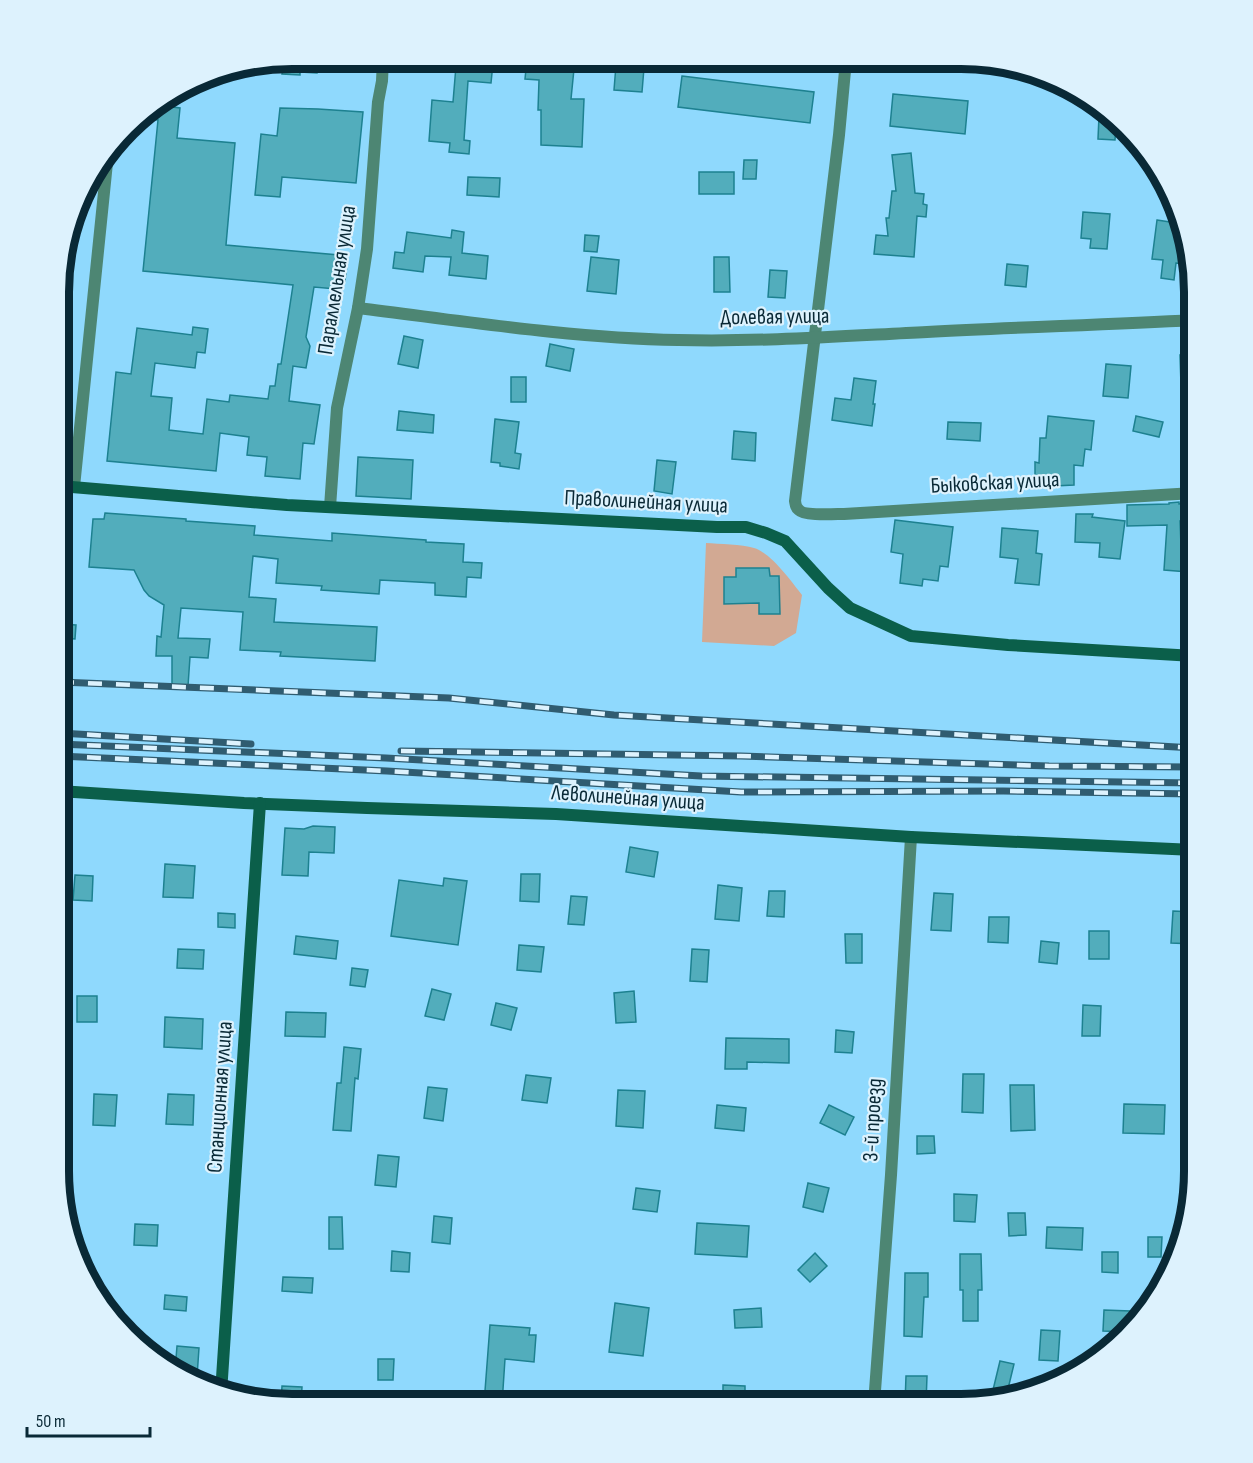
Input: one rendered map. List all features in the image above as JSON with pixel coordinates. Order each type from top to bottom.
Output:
[{"type":"main road","name":"Праволинейная улица","points":[[69,487],[287,505],[746,527],[785,542],[850,608],[911,636],[1008,645],[1184,655]]},
{"type":"main road","name":"Леволинейная улица","points":[[69,792],[367,808],[556,814],[911,837],[1184,850]]},
{"type":"main road","name":"Станционная улица","points":[[222,1382],[260,803]]},
{"type":"street","name":"Параллельная улица","points":[[330,507],[337,408],[358,308],[367,249],[382,69]]},
{"type":"street","points":[[816,338],[845,69]]},
{"type":"street","points":[[74,487],[106,169]]},
{"type":"street","name":"Долевая улица","points":[[358,308],[608,337],[679,340],[816,338],[1184,320]]},
{"type":"street","name":"Быковская улица","points":[[816,338],[795,501],[796,506],[803,513],[844,514],[1184,494]]},
{"type":"street","name":"3-й проезд","points":[[875,1394],[891,1174],[911,837]]},
{"type":"shaded area","points":[[706,543],[754,548],[774,561],[802,595],[796,633],[774,646],[702,642]]},
{"type":"building","points":[[283,69],[317,69],[317,73],[282,74]]},
{"type":"building","points":[[456,69],[489,69],[492,73],[491,83],[468,81],[464,140],[470,141],[469,154],[449,152],[450,143],[429,141],[432,100],[453,102]]},
{"type":"building","points":[[526,69],[574,69],[571,99],[584,99],[582,147],[541,145],[541,110],[538,110],[539,80],[525,79]]},
{"type":"building","points":[[616,69],[644,69],[642,92],[614,90]]},
{"type":"building","points":[[682,76],[814,92],[810,123],[678,107]]},
{"type":"building","points":[[893,94],[968,101],[965,134],[890,126]]},
{"type":"building","points":[[169,107],[180,108],[177,138],[235,143],[226,245],[339,255],[339,264],[347,265],[345,281],[337,280],[336,289],[314,287],[306,337],[310,346],[306,368],[293,366],[289,401],[320,405],[314,444],[303,443],[300,479],[265,476],[267,457],[247,455],[249,437],[220,433],[216,471],[107,461],[116,372],[131,374],[137,328],[192,335],[193,327],[208,329],[205,353],[197,352],[195,368],[155,363],[151,396],[172,398],[169,430],[203,434],[207,399],[229,402],[230,395],[268,399],[270,386],[275,386],[278,364],[281,364],[293,285],[143,271],[158,120],[151,119]]},
{"type":"building","points":[[280,108],[363,112],[356,183],[282,177],[280,197],[255,195],[261,134],[277,136]]},
{"type":"building","points":[[1099,117],[1116,131],[1115,140],[1098,139]]},
{"type":"building","points":[[911,153],[915,193],[924,194],[923,204],[927,205],[926,217],[917,216],[914,257],[874,254],[876,235],[888,236],[886,218],[889,218],[892,191],[896,191],[892,155]]},
{"type":"building","points":[[744,160],[757,160],[756,179],[743,179]]},
{"type":"building","points":[[699,172],[734,172],[734,194],[699,194]]},
{"type":"building","points":[[468,177],[500,178],[499,197],[467,195]]},
{"type":"building","points":[[1083,212],[1110,214],[1107,249],[1090,248],[1091,239],[1081,238]]},
{"type":"building","points":[[1157,220],[1173,222],[1182,264],[1176,263],[1174,280],[1161,278],[1163,260],[1152,259]]},
{"type":"building","points":[[452,230],[464,232],[462,253],[488,256],[486,279],[449,275],[451,257],[425,256],[423,272],[393,268],[395,252],[404,253],[407,232],[451,238]]},
{"type":"building","points":[[585,235],[599,236],[597,252],[584,251]]},
{"type":"building","points":[[591,257],[619,260],[616,294],[587,291]]},
{"type":"building","points":[[714,257],[729,257],[730,292],[714,292]]},
{"type":"building","points":[[1007,264],[1028,266],[1026,287],[1005,285]]},
{"type":"building","points":[[770,270],[787,271],[785,298],[768,297]]},
{"type":"building","points":[[404,336],[423,340],[418,368],[398,364]]},
{"type":"building","points":[[550,344],[574,349],[570,371],[546,366]]},
{"type":"building","points":[[1180,355],[1184,355],[1184,385],[1181,385]]},
{"type":"building","points":[[1106,364],[1131,366],[1128,398],[1103,396]]},
{"type":"building","points":[[511,377],[526,377],[526,402],[511,402]]},
{"type":"building","points":[[854,378],[876,381],[872,426],[832,420],[835,398],[851,400]]},
{"type":"building","points":[[399,411],[434,415],[433,433],[397,430]]},
{"type":"building","points":[[1048,416],[1094,421],[1091,450],[1085,449],[1083,466],[1074,465],[1074,485],[1035,487],[1035,462],[1039,463],[1040,438],[1046,438]]},
{"type":"building","points":[[1136,416],[1163,422],[1159,437],[1133,431]]},
{"type":"building","points":[[495,419],[519,422],[515,453],[521,454],[519,469],[491,462]]},
{"type":"building","points":[[948,422],[981,423],[980,441],[947,439]]},
{"type":"building","points":[[734,431],[756,433],[755,461],[732,459]]},
{"type":"building","points":[[358,457],[413,460],[411,499],[356,496]]},
{"type":"building","points":[[657,460],[676,462],[672,494],[654,491]]},
{"type":"building","points":[[1184,504],[1184,521],[1180,521],[1181,545],[1184,545],[1184,572],[1164,570],[1167,525],[1127,526],[1127,505]]},
{"type":"building","points":[[105,513],[255,526],[254,535],[332,541],[332,533],[464,544],[463,562],[482,563],[481,578],[467,577],[466,597],[435,595],[435,583],[380,580],[379,594],[321,590],[322,586],[276,583],[278,559],[253,556],[249,597],[276,599],[274,622],[377,627],[375,661],[280,656],[281,652],[240,650],[243,612],[181,608],[178,638],[210,639],[208,658],[190,657],[188,686],[172,685],[172,656],[156,656],[157,636],[161,637],[164,605],[149,596],[134,570],[89,567],[93,519],[104,519]]},
{"type":"building","points":[[1076,514],[1093,514],[1092,517],[1125,521],[1120,559],[1099,557],[1100,543],[1075,542]]},
{"type":"building","points":[[895,520],[953,527],[948,567],[940,566],[938,581],[923,579],[922,586],[900,583],[903,554],[891,552]]},
{"type":"building","points":[[1002,528],[1038,531],[1036,553],[1042,554],[1039,585],[1015,583],[1018,559],[1000,557]]},
{"type":"building","points":[[736,568],[769,568],[770,576],[779,576],[780,614],[759,614],[759,603],[724,604],[724,577],[736,577]]},
{"type":"building","points":[[69,625],[76,625],[75,639],[69,639]]},
{"type":"building","points":[[313,826],[335,827],[334,853],[309,852],[308,876],[282,875],[285,828],[304,829]]},
{"type":"building","points":[[630,847],[658,852],[654,877],[626,872]]},
{"type":"building","points":[[165,864],[195,866],[193,898],[163,897]]},
{"type":"building","points":[[521,874],[540,874],[539,902],[520,901]]},
{"type":"building","points":[[75,875],[93,876],[92,901],[73,900]]},
{"type":"building","points":[[444,878],[467,881],[458,945],[391,936],[399,880],[443,886]]},
{"type":"building","points":[[718,885],[742,888],[739,921],[715,919]]},
{"type":"building","points":[[769,891],[785,891],[784,917],[767,916]]},
{"type":"building","points":[[934,893],[953,894],[951,931],[931,930]]},
{"type":"building","points":[[571,896],[587,897],[584,925],[568,924]]},
{"type":"building","points":[[1173,911],[1184,912],[1184,944],[1171,943]]},
{"type":"building","points":[[218,913],[235,914],[235,928],[218,927]]},
{"type":"building","points":[[989,917],[1009,917],[1008,943],[988,942]]},
{"type":"building","points":[[1089,931],[1109,931],[1109,959],[1089,959]]},
{"type":"building","points":[[845,934],[862,934],[862,963],[846,963]]},
{"type":"building","points":[[296,936],[338,941],[336,959],[294,954]]},
{"type":"building","points":[[1041,941],[1059,943],[1057,964],[1039,962]]},
{"type":"building","points":[[519,945],[544,947],[541,972],[517,970]]},
{"type":"building","points":[[178,949],[204,950],[203,969],[177,968]]},
{"type":"building","points":[[692,949],[709,950],[707,982],[690,981]]},
{"type":"building","points":[[352,968],[368,970],[365,987],[350,985]]},
{"type":"building","points":[[432,989],[451,994],[444,1020],[425,1016]]},
{"type":"building","points":[[634,991],[636,1022],[616,1023],[614,993]]},
{"type":"building","points":[[77,996],[97,996],[97,1022],[77,1022]]},
{"type":"building","points":[[496,1003],[517,1008],[511,1030],[491,1025]]},
{"type":"building","points":[[1083,1005],[1101,1006],[1100,1036],[1082,1036]]},
{"type":"building","points":[[286,1012],[326,1013],[325,1037],[285,1036]]},
{"type":"building","points":[[165,1017],[203,1019],[202,1049],[164,1047]]},
{"type":"building","points":[[836,1030],[854,1032],[852,1053],[835,1052]]},
{"type":"building","points":[[726,1038],[789,1039],[789,1063],[747,1062],[747,1069],[725,1069]]},
{"type":"building","points":[[344,1047],[361,1049],[358,1079],[355,1078],[351,1131],[333,1130],[337,1083],[341,1083]]},
{"type":"building","points":[[963,1074],[984,1074],[983,1113],[962,1112]]},
{"type":"building","points":[[526,1075],[551,1078],[547,1103],[522,1100]]},
{"type":"building","points":[[1010,1085],[1034,1085],[1035,1130],[1011,1131]]},
{"type":"building","points":[[428,1087],[447,1089],[443,1121],[424,1118]]},
{"type":"building","points":[[618,1090],[645,1091],[643,1128],[616,1126]]},
{"type":"building","points":[[94,1094],[117,1095],[115,1126],[93,1125]]},
{"type":"building","points":[[168,1094],[194,1095],[193,1125],[166,1124]]},
{"type":"building","points":[[1124,1104],[1165,1105],[1164,1134],[1123,1133]]},
{"type":"building","points":[[717,1105],[746,1108],[744,1131],[715,1128]]},
{"type":"building","points":[[829,1105],[854,1117],[845,1135],[820,1123]]},
{"type":"building","points":[[917,1136],[934,1136],[935,1153],[917,1154]]},
{"type":"building","points":[[378,1155],[399,1157],[396,1187],[375,1185]]},
{"type":"building","points":[[808,1183],[829,1188],[823,1212],[803,1207]]},
{"type":"building","points":[[636,1188],[660,1191],[657,1212],[633,1209]]},
{"type":"building","points":[[954,1194],[977,1195],[975,1222],[954,1221]]},
{"type":"building","points":[[1008,1213],[1025,1213],[1026,1235],[1009,1236]]},
{"type":"building","points":[[434,1216],[452,1218],[450,1244],[432,1242]]},
{"type":"building","points":[[329,1217],[342,1217],[343,1249],[329,1249]]},
{"type":"building","points":[[697,1223],[749,1226],[747,1257],[695,1254]]},
{"type":"building","points":[[135,1224],[158,1225],[157,1246],[134,1245]]},
{"type":"building","points":[[1047,1227],[1083,1228],[1082,1250],[1046,1248]]},
{"type":"building","points":[[1148,1237],[1162,1237],[1161,1257],[1148,1257]]},
{"type":"building","points":[[392,1251],[410,1253],[409,1272],[391,1271]]},
{"type":"building","points":[[1102,1252],[1118,1252],[1118,1273],[1102,1272]]},
{"type":"building","points":[[815,1253],[827,1266],[810,1282],[798,1270]]},
{"type":"building","points":[[960,1254],[981,1254],[982,1290],[978,1290],[978,1321],[963,1321]]},
{"type":"building","points":[[905,1273],[928,1273],[928,1297],[924,1297],[922,1337],[904,1336]]},
{"type":"building","points":[[283,1277],[313,1278],[312,1293],[282,1291]]},
{"type":"building","points":[[165,1295],[187,1297],[186,1311],[164,1309]]},
{"type":"building","points":[[615,1303],[649,1308],[643,1356],[609,1352]]},
{"type":"building","points":[[761,1308],[762,1327],[735,1328],[734,1310]]},
{"type":"building","points":[[1104,1310],[1130,1311],[1130,1317],[1116,1332],[1103,1331]]},
{"type":"building","points":[[490,1325],[530,1328],[529,1335],[536,1335],[534,1362],[505,1359],[503,1394],[485,1394]]},
{"type":"building","points":[[1041,1330],[1060,1331],[1058,1361],[1039,1360]]},
{"type":"building","points":[[177,1346],[199,1348],[197,1373],[176,1361]]},
{"type":"building","points":[[378,1359],[394,1359],[393,1380],[378,1380]]},
{"type":"building","points":[[1000,1361],[1014,1364],[1008,1389],[993,1390]]},
{"type":"building","points":[[906,1376],[927,1376],[926,1394],[905,1394]]},
{"type":"building","points":[[723,1385],[745,1386],[745,1394],[723,1394]]},
{"type":"building","points":[[282,1386],[302,1387],[302,1394],[282,1394]]},
{"type":"railway","points":[[69,682],[449,698],[614,715],[1184,747]]},
{"type":"railway","points":[[69,734],[251,744]]},
{"type":"railway","points":[[69,744],[386,758],[701,776],[1184,783]]},
{"type":"railway","points":[[401,751],[741,756],[1049,766],[1184,767]]},
{"type":"railway","points":[[69,756],[387,771],[741,792],[1003,791],[1184,794]]}]
